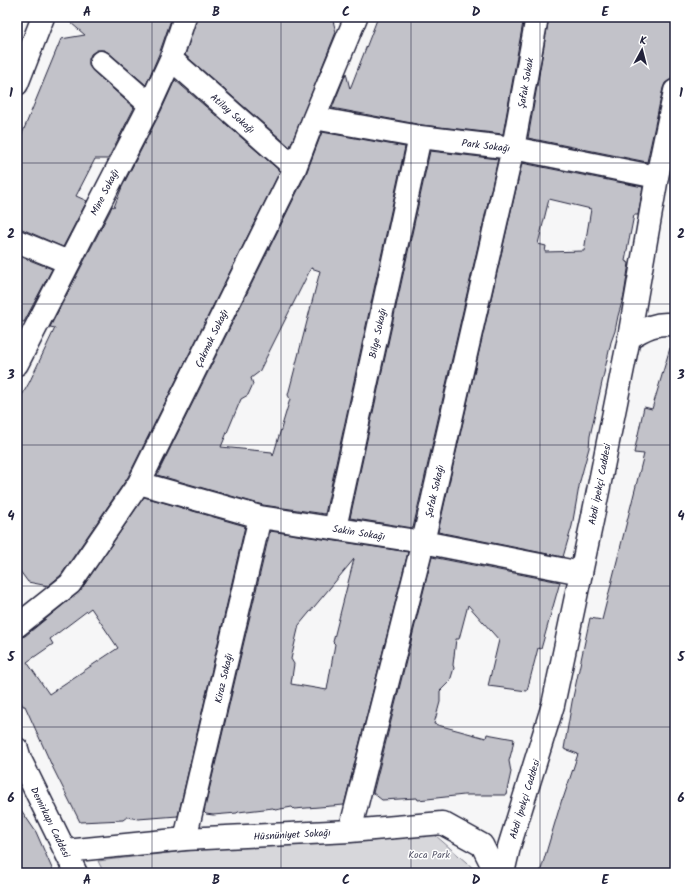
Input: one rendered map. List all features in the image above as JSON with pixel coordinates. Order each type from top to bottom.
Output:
[{"type":"street","points":[[17,84],[43,17]]},
{"type":"street","name":"Mine Sokağı","points":[[17,364],[24,334],[68,262],[150,105],[172,59],[185,17]]},
{"type":"street","name":"Çakmak Sokağı","points":[[17,626],[70,584],[139,483],[295,168],[356,17]]},
{"type":"street","name":"Şafak Sokak","points":[[513,148],[537,17]]},
{"type":"street","name":"Atilay Sokağı","points":[[172,59],[295,168]]},
{"type":"street","points":[[101,62],[150,105]]},
{"type":"street","name":"Abdi İpekçi Caddesi","points":[[503,873],[509,847],[553,705],[629,338],[657,177],[675,91]]},
{"type":"street","name":"Park Sokağı","points":[[314,118],[420,137],[513,148],[657,177]]},
{"type":"street","name":"Bilge Sokağı","points":[[335,528],[420,137]]},
{"type":"street","name":"Şafak Sokağı","points":[[350,831],[423,542],[513,148]]},
{"type":"street","points":[[17,241],[68,262]]},
{"type":"street","points":[[629,338],[650,326],[668,323],[675,325]]},
{"type":"street","name":"Sakin Sokağı","points":[[139,483],[260,517],[423,542],[581,573]]},
{"type":"street","name":"Kiraz Sokağı","points":[[185,839],[260,517]]},
{"type":"street","name":"Demirkapı Caddesi","points":[[18,757],[76,873]]},
{"type":"street","name":"Hüsnüniyet Sokağı","points":[[66,851],[185,839],[350,831],[442,823],[482,845],[496,873]]},
{"type":"green space","name":"Koca Park","points":[[435,835],[474,869],[472,873],[104,873],[98,861],[247,844]]},
{"type":"building","points":[[64,17],[172,17],[146,85],[104,50],[97,50],[91,54],[89,66],[134,108],[108,159],[95,159],[76,196],[87,201],[63,247],[22,229],[17,229],[17,146],[61,39],[85,35]]},
{"type":"building","points":[[197,17],[332,17],[336,32],[290,147],[185,55]]},
{"type":"building","points":[[378,17],[524,17],[503,134],[422,125],[332,108],[346,73],[350,89]]},
{"type":"building","points":[[549,17],[675,17],[675,67],[671,79],[665,83],[663,88],[647,162],[528,138]]},
{"type":"building","points":[[175,80],[280,171],[128,477],[61,575],[48,586],[28,582],[17,567],[17,404],[29,383],[55,328],[50,327],[112,206],[114,207],[122,187],[161,111]]},
{"type":"building","points":[[322,132],[405,147],[325,514],[263,505],[157,475],[306,174]],"holes":[[[311,268],[320,271],[288,395],[290,399],[273,456],[272,452],[221,447],[241,399],[248,395],[253,384],[251,378],[259,372]]]},
{"type":"building","points":[[430,151],[498,159],[413,528],[350,518]]},
{"type":"building","points":[[522,163],[643,187],[638,215],[634,215],[625,261],[629,263],[624,295],[611,342],[590,436],[589,448],[580,481],[572,526],[563,557],[438,532]],"holes":[[[549,199],[591,209],[584,251],[545,252],[546,246],[538,244]]]},
{"type":"building","points":[[17,255],[52,269],[24,322],[17,321]]},
{"type":"building","points":[[670,348],[675,349],[675,873],[540,873],[562,799],[578,754],[564,749],[572,702],[590,618],[602,620],[644,454],[634,453],[644,407],[652,409]]},
{"type":"building","points":[[144,497],[245,526],[178,816],[138,819],[127,817],[123,820],[80,822],[52,766],[25,706],[23,706],[17,694],[17,638],[25,636],[80,591]],"holes":[[[91,608],[118,648],[49,694],[27,662],[53,644],[50,639]]]},
{"type":"building","points":[[270,531],[408,552],[344,805],[294,809],[292,807],[275,810],[273,808],[213,815],[206,814],[204,812]],"holes":[[[354,559],[333,642],[335,644],[327,690],[291,684],[294,664],[291,659],[299,625]]]},
{"type":"building","points":[[432,557],[560,582],[541,649],[538,648],[527,691],[488,686],[499,640],[468,605],[459,639],[456,639],[453,665],[454,668],[450,681],[440,691],[440,702],[434,724],[486,738],[487,734],[514,739],[509,761],[511,772],[506,795],[464,795],[418,800],[417,798],[382,800],[373,793]]},
{"type":"building","points":[[17,804],[36,832],[54,873],[17,873]]}]
